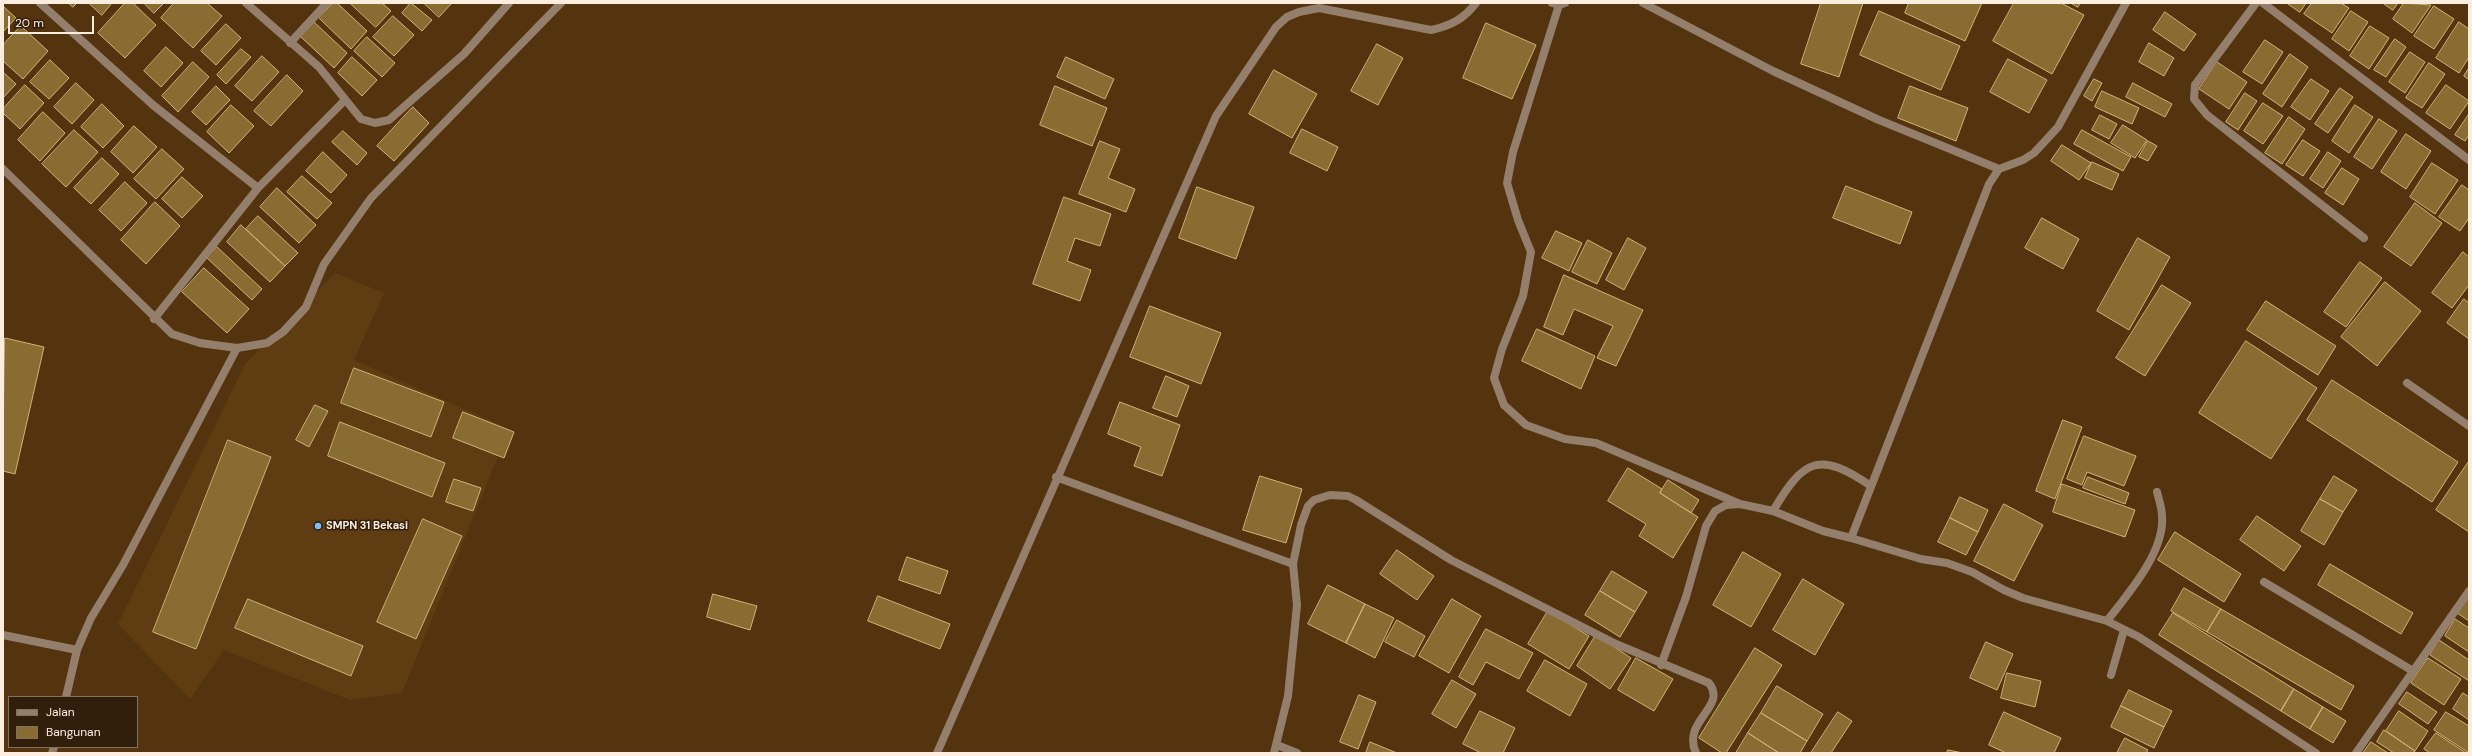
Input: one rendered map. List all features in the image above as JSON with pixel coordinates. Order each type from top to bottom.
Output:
[{"type":"street","points":[[40,3],[153,105],[258,188]]},
{"type":"street","points":[[246,3],[319,67],[345,100],[365,122],[379,124],[389,120],[464,54],[509,3]]},
{"type":"street","points":[[290,43],[327,3]]},
{"type":"street","points":[[3,170],[154,319],[177,337],[200,343],[237,348],[267,343],[292,324],[313,295],[324,264],[371,198],[561,3]]},
{"type":"street","points":[[937,753],[1056,477],[1216,116],[1276,27],[1287,17],[1299,12],[1319,8],[1430,30],[1444,27],[1458,21],[1469,13],[1476,3]]},
{"type":"street","points":[[1643,3],[1773,71],[1879,120],[1999,169]]},
{"type":"street","points":[[1851,538],[1989,184],[1999,169],[2023,160],[2034,153],[2058,127],[2126,3]]},
{"type":"street","points":[[2256,3],[2195,86],[2194,99],[2207,115],[2364,238]]},
{"type":"street","points":[[2263,3],[2469,160]]},
{"type":"street","points":[[1559,4],[1513,152],[1507,183],[1518,220],[1531,252],[1522,296],[1494,378],[1504,405],[1526,425],[1565,439],[1596,444],[1740,504],[1773,511],[1823,531],[1921,559],[1946,563],[1972,572],[2004,590],[2023,598],[2107,621],[2139,637],[2316,753]]},
{"type":"street","points":[[154,319],[258,188],[345,100]]},
{"type":"street","points":[[66,696],[77,650],[91,618],[123,565],[237,348]]},
{"type":"street","points":[[2407,383],[2469,426]]},
{"type":"street","points":[[1773,511],[1791,484],[1813,466],[1828,464],[1846,469],[1871,486]]},
{"type":"street","points":[[1056,477],[1292,564]]},
{"type":"street","points":[[2107,621],[2145,570],[2157,543],[2162,516],[2157,492]]},
{"type":"street","points":[[1297,753],[1275,749],[1288,696],[1297,606],[1292,564],[1301,525],[1308,506],[1314,500],[1330,495],[1348,496],[1451,560],[1616,644],[1661,665],[1709,683],[1713,688],[1711,704],[1692,733],[1692,745],[1696,753]]},
{"type":"street","points":[[1661,665],[1686,597],[1706,526],[1715,511],[1726,505],[1740,504]]},
{"type":"street","points":[[2264,582],[2413,671]]},
{"type":"street","points":[[2356,753],[2469,591]]},
{"type":"street","points":[[2111,675],[2124,630]]},
{"type":"street","points":[[3,635],[77,650]]},
{"type":"shaded area","name":"SMPN 31 Bekasi","points":[[335,273],[384,293],[354,360],[509,429],[402,693],[350,700],[224,650],[190,699],[118,624],[245,364]]},
{"type":"building","points":[[69,3],[77,3],[73,7]]},
{"type":"building","points":[[89,3],[112,3],[102,15]]},
{"type":"building","points":[[125,3],[133,3],[156,25],[125,58],[98,33]]},
{"type":"building","points":[[144,3],[164,3],[154,13]]},
{"type":"building","points":[[174,3],[207,3],[222,16],[193,48],[161,18]]},
{"type":"building","points":[[333,3],[337,3],[367,31],[351,49],[319,18]]},
{"type":"building","points":[[350,3],[382,3],[391,11],[376,27]]},
{"type":"building","points":[[411,3],[432,20],[422,31],[402,13]]},
{"type":"building","points":[[424,3],[452,3],[439,17]]},
{"type":"building","points":[[1821,3],[1863,3],[1839,77],[1801,64]]},
{"type":"building","points":[[1909,3],[1982,3],[1965,41],[1905,13]]},
{"type":"building","points":[[2014,3],[2061,3],[2084,15],[2052,74],[1993,41]]},
{"type":"building","points":[[2071,3],[2080,3],[2078,7]]},
{"type":"building","points":[[2287,3],[2306,3],[2300,12]]},
{"type":"building","points":[[2312,3],[2341,3],[2349,8],[2332,33],[2304,14]]},
{"type":"building","points":[[2383,3],[2398,3],[2393,10]]},
{"type":"building","points":[[2404,3],[2431,5],[2412,33],[2393,19]]},
{"type":"building","points":[[3,6],[16,18],[3,32]]},
{"type":"building","points":[[2434,6],[2454,19],[2434,49],[2414,36]]},
{"type":"building","points":[[1879,11],[1960,46],[1941,90],[1860,55]]},
{"type":"building","points":[[2351,11],[2368,22],[2349,51],[2332,39]]},
{"type":"building","points":[[2165,12],[2196,34],[2184,51],[2153,30]]},
{"type":"building","points":[[393,16],[414,35],[394,56],[373,37]]},
{"type":"building","points":[[314,22],[347,53],[334,68],[301,37]]},
{"type":"building","points":[[2459,22],[2469,29],[2469,57],[2459,73],[2436,58]]},
{"type":"building","points":[[1486,23],[1536,45],[1512,99],[1463,78]]},
{"type":"building","points":[[226,24],[241,38],[216,65],[201,51]]},
{"type":"building","points":[[21,26],[48,51],[23,79],[3,61],[3,45]]},
{"type":"building","points":[[2370,26],[2389,38],[2369,69],[2350,56]]},
{"type":"building","points":[[367,37],[395,63],[382,77],[354,51]]},
{"type":"building","points":[[2395,39],[2406,47],[2386,77],[2374,70]]},
{"type":"building","points":[[2265,40],[2283,52],[2262,84],[2243,72]]},
{"type":"building","points":[[2149,43],[2174,58],[2164,76],[2139,62]]},
{"type":"building","points":[[1377,44],[1403,58],[1378,105],[1351,91]]},
{"type":"building","points":[[166,47],[183,63],[161,87],[144,71]]},
{"type":"building","points":[[241,49],[251,57],[226,84],[217,75]]},
{"type":"building","points":[[2410,52],[2425,62],[2405,93],[2389,82]]},
{"type":"building","points":[[2290,54],[2308,67],[2282,107],[2263,94]]},
{"type":"building","points":[[262,56],[279,72],[252,101],[235,86]]},
{"type":"building","points":[[352,57],[377,80],[362,96],[338,73]]},
{"type":"building","points":[[1066,57],[1114,79],[1105,99],[1057,77]]},
{"type":"building","points":[[2008,59],[2047,80],[2029,113],[1990,92]]},
{"type":"building","points":[[50,60],[69,78],[49,99],[30,82]]},
{"type":"building","points":[[193,62],[209,77],[178,112],[162,96]]},
{"type":"building","points":[[2217,62],[2247,82],[2229,109],[2199,89]]},
{"type":"building","points":[[2429,63],[2445,74],[2422,108],[2406,98]]},
{"type":"building","points":[[2469,68],[2469,80],[2464,76]]},
{"type":"building","points":[[1274,70],[1317,94],[1292,138],[1249,114]]},
{"type":"building","points":[[3,72],[16,84],[3,98]]},
{"type":"building","points":[[287,75],[303,91],[271,126],[254,111]]},
{"type":"building","points":[[2094,79],[2102,83],[2092,101],[2084,96]]},
{"type":"building","points":[[2311,79],[2329,91],[2310,120],[2291,107]]},
{"type":"building","points":[[76,83],[94,100],[72,124],[54,107]]},
{"type":"building","points":[[2133,83],[2172,104],[2165,117],[2126,97]]},
{"type":"building","points":[[25,85],[44,103],[20,129],[3,113],[3,109]]},
{"type":"building","points":[[2446,85],[2469,101],[2450,129],[2426,113]]},
{"type":"building","points":[[216,86],[230,100],[206,125],[192,112]]},
{"type":"building","points":[[1055,86],[1107,108],[1092,146],[1040,125]]},
{"type":"building","points":[[1910,86],[1968,108],[1956,141],[1898,118]]},
{"type":"building","points":[[2340,88],[2353,97],[2328,133],[2315,124]]},
{"type":"building","points":[[2102,91],[2139,108],[2132,124],[2095,107]]},
{"type":"building","points":[[2245,93],[2257,101],[2238,130],[2226,122]]},
{"type":"building","points":[[2263,103],[2283,116],[2263,144],[2244,131]]},
{"type":"building","points":[[102,104],[124,126],[103,148],[81,127]]},
{"type":"building","points":[[231,105],[254,126],[229,153],[207,132]]},
{"type":"building","points":[[2355,105],[2373,117],[2349,153],[2332,141]]},
{"type":"building","points":[[413,107],[429,123],[394,161],[377,146]]},
{"type":"building","points":[[43,112],[65,133],[40,161],[18,140]]},
{"type":"building","points":[[2469,114],[2469,135],[2465,141],[2455,135]]},
{"type":"building","points":[[2100,115],[2117,124],[2109,139],[2092,130]]},
{"type":"building","points":[[2289,117],[2305,129],[2282,164],[2265,153]]},
{"type":"building","points":[[2379,119],[2397,131],[2372,169],[2354,157]]},
{"type":"building","points":[[2123,125],[2147,140],[2135,158],[2111,143]]},
{"type":"building","points":[[134,126],[157,147],[133,173],[111,152]]},
{"type":"building","points":[[1302,129],[1338,147],[1327,171],[1290,153]]},
{"type":"building","points":[[74,130],[98,152],[66,187],[42,164]]},
{"type":"building","points":[[2082,130],[2131,157],[2123,171],[2074,144]]},
{"type":"building","points":[[343,131],[367,153],[357,165],[332,142]]},
{"type":"building","points":[[2406,134],[2431,151],[2406,189],[2381,172]]},
{"type":"building","points":[[2303,140],[2320,151],[2303,176],[2286,165]]},
{"type":"building","points":[[1100,141],[1120,149],[1108,178],[1135,189],[1126,212],[1079,194]]},
{"type":"building","points":[[2148,141],[2157,146],[2148,161],[2139,157]]},
{"type":"building","points":[[2062,145],[2091,163],[2079,180],[2051,161]]},
{"type":"building","points":[[162,149],[184,169],[156,199],[134,179]]},
{"type":"building","points":[[323,152],[347,175],[331,193],[306,171]]},
{"type":"building","points":[[2328,152],[2341,161],[2323,188],[2310,179]]},
{"type":"building","points":[[102,158],[119,174],[91,204],[74,188]]},
{"type":"building","points":[[2092,162],[2119,174],[2112,190],[2085,178]]},
{"type":"building","points":[[2432,163],[2458,180],[2435,214],[2410,197]]},
{"type":"building","points":[[2342,168],[2359,179],[2343,205],[2325,193]]},
{"type":"building","points":[[302,176],[332,203],[317,219],[287,192]]},
{"type":"building","points":[[182,177],[203,196],[182,218],[162,199]]},
{"type":"building","points":[[125,182],[147,203],[121,231],[99,210]]},
{"type":"building","points":[[2462,185],[2469,190],[2469,218],[2460,231],[2439,217]]},
{"type":"building","points":[[1846,186],[1912,212],[1900,244],[1833,218]]},
{"type":"building","points":[[1197,187],[1254,207],[1236,259],[1179,238]]},
{"type":"building","points":[[277,188],[316,225],[299,243],[260,207]]},
{"type":"building","points":[[1064,197],[1111,214],[1100,246],[1075,238],[1067,261],[1091,270],[1080,301],[1033,284]]},
{"type":"building","points":[[155,202],[180,226],[146,264],[121,240]]},
{"type":"building","points":[[2415,203],[2442,223],[2411,266],[2384,247]]},
{"type":"building","points":[[258,216],[298,253],[285,266],[246,229]]},
{"type":"building","points":[[2042,218],[2079,239],[2063,269],[2025,248]]},
{"type":"building","points":[[241,225],[285,266],[270,282],[227,242]]},
{"type":"building","points":[[1556,231],[1582,243],[1569,271],[1542,258]]},
{"type":"building","points":[[1628,238],[1646,248],[1624,290],[1606,280]]},
{"type":"building","points":[[2138,238],[2170,257],[2129,330],[2097,311]]},
{"type":"building","points":[[1588,240],[1612,253],[1597,284],[1572,272]]},
{"type":"building","points":[[217,247],[262,289],[252,300],[207,258]]},
{"type":"building","points":[[2463,252],[2469,257],[2469,285],[2452,308],[2432,293]]},
{"type":"building","points":[[2360,262],[2382,278],[2346,327],[2324,312]]},
{"type":"building","points":[[204,268],[249,309],[227,333],[182,292]]},
{"type":"building","points":[[1564,275],[1643,310],[1616,366],[1597,358],[1613,326],[1574,309],[1563,335],[1544,327]]},
{"type":"building","points":[[2385,282],[2421,311],[2377,366],[2341,337]]},
{"type":"building","points":[[2162,285],[2191,303],[2145,376],[2116,358]]},
{"type":"building","points":[[2464,299],[2469,303],[2469,339],[2447,323]]},
{"type":"building","points":[[2266,301],[2336,346],[2318,375],[2247,330]]},
{"type":"building","points":[[1150,306],[1221,333],[1201,384],[1130,357]]},
{"type":"building","points":[[1537,329],[1595,356],[1581,389],[1522,361]]},
{"type":"building","points":[[5,338],[44,347],[15,474],[3,471]]},
{"type":"building","points":[[2246,341],[2317,388],[2271,459],[2199,413]]},
{"type":"building","points":[[354,368],[444,402],[431,437],[341,403]]},
{"type":"building","points":[[1166,376],[1189,386],[1177,417],[1153,408]]},
{"type":"building","points":[[2332,380],[2458,462],[2432,502],[2307,420]]},
{"type":"building","points":[[1120,402],[1180,425],[1162,476],[1134,466],[1141,447],[1108,434]]},
{"type":"building","points":[[315,405],[328,411],[309,447],[296,440]]},
{"type":"building","points":[[463,412],[514,432],[504,458],[453,438]]},
{"type":"building","points":[[2063,420],[2082,427],[2055,499],[2036,491]]},
{"type":"building","points":[[340,422],[445,463],[432,497],[328,456]]},
{"type":"building","points":[[2084,436],[2136,456],[2124,486],[2087,472],[2082,485],[2067,479]]},
{"type":"building","points":[[228,440],[271,457],[196,649],[153,632]]},
{"type":"building","points":[[2469,461],[2469,532],[2436,510]]},
{"type":"building","points":[[1628,468],[1662,489],[1660,493],[1698,517],[1673,558],[1639,536],[1646,524],[1608,501]]},
{"type":"building","points":[[1260,476],[1302,489],[1286,543],[1243,530]]},
{"type":"building","points":[[2334,476],[2357,490],[2343,512],[2320,499]]},
{"type":"building","points":[[2088,477],[2129,493],[2125,504],[2083,488]]},
{"type":"building","points":[[454,479],[481,488],[473,511],[446,502]]},
{"type":"building","points":[[1668,480],[1699,500],[1691,513],[1660,493]]},
{"type":"building","points":[[2062,484],[2135,510],[2125,537],[2053,512]]},
{"type":"building","points":[[1960,497],[1988,510],[1978,532],[1950,518]]},
{"type":"building","points":[[2320,499],[2343,512],[2324,545],[2301,531]]},
{"type":"building","points":[[2004,504],[2043,525],[2014,581],[1974,561]]},
{"type":"building","points":[[2257,516],[2301,546],[2284,571],[2240,540]]},
{"type":"building","points":[[1950,518],[1978,532],[1966,555],[1938,542]]},
{"type":"building","points":[[423,519],[462,536],[416,639],[377,622]]},
{"type":"building","points":[[2175,532],[2241,574],[2224,602],[2158,560]]},
{"type":"building","points":[[1397,550],[1434,576],[1417,600],[1380,574]]},
{"type":"building","points":[[1743,552],[1781,574],[1751,627],[1713,605]]},
{"type":"building","points":[[907,557],[948,571],[940,594],[899,580]]},
{"type":"building","points":[[2330,564],[2413,613],[2401,634],[2318,585]]},
{"type":"building","points":[[1612,571],[1647,592],[1635,612],[1600,591]]},
{"type":"building","points":[[1803,579],[1844,604],[1815,655],[1773,630]]},
{"type":"building","points":[[1328,585],[1365,604],[1346,643],[1308,624]]},
{"type":"building","points":[[2184,588],[2221,609],[2207,632],[2171,611]]},
{"type":"building","points":[[1600,591],[1635,612],[1620,637],[1585,615]]},
{"type":"building","points":[[713,594],[757,606],[750,630],[707,617]]},
{"type":"building","points":[[878,596],[950,624],[940,649],[868,621]]},
{"type":"building","points":[[2467,598],[2469,599],[2469,621],[2457,613]]},
{"type":"building","points":[[248,599],[363,646],[351,676],[235,628]]},
{"type":"building","points":[[1452,599],[1481,616],[1449,673],[1419,656]]},
{"type":"building","points":[[1365,604],[1394,618],[1375,658],[1346,643]]},
{"type":"building","points":[[2221,609],[2354,686],[2341,710],[2207,632]]},
{"type":"building","points":[[1548,611],[1589,636],[1569,669],[1528,644]]},
{"type":"building","points":[[2173,613],[2294,689],[2281,711],[2159,635]]},
{"type":"building","points":[[2455,619],[2469,628],[2469,652],[2445,636]]},
{"type":"building","points":[[1397,620],[1425,636],[1414,657],[1385,642]]},
{"type":"building","points":[[1486,629],[1533,653],[1519,679],[1486,662],[1473,685],[1459,677]]},
{"type":"building","points":[[1596,635],[1631,658],[1610,689],[1577,666]]},
{"type":"building","points":[[2439,640],[2469,660],[2469,681],[2430,655]]},
{"type":"building","points":[[1986,642],[2013,654],[1997,690],[1970,678]]},
{"type":"building","points":[[1755,648],[1782,665],[1726,753],[1722,753],[1699,738]]},
{"type":"building","points":[[1636,658],[1673,679],[1654,711],[1618,690]]},
{"type":"building","points":[[2428,658],[2461,679],[2444,705],[2411,683]]},
{"type":"building","points":[[1545,660],[1587,684],[1570,716],[1527,691]]},
{"type":"building","points":[[2007,673],[2041,681],[2035,707],[2001,698]]},
{"type":"building","points":[[1452,680],[1476,694],[1456,728],[1432,714]]},
{"type":"building","points":[[1777,686],[1823,714],[1807,741],[1761,713]]},
{"type":"building","points":[[2294,689],[2323,707],[2310,729],[2281,711]]},
{"type":"building","points":[[2129,690],[2172,711],[2164,727],[2121,706]]},
{"type":"building","points":[[2407,692],[2437,712],[2428,724],[2399,704]]},
{"type":"building","points":[[2463,693],[2469,697],[2469,720],[2453,709]]},
{"type":"building","points":[[1359,695],[1376,702],[1358,749],[1340,742]]},
{"type":"building","points":[[2121,706],[2164,727],[2154,748],[2111,727]]},
{"type":"building","points":[[2323,707],[2346,721],[2333,743],[2310,729]]},
{"type":"building","points":[[1480,711],[1515,728],[1503,753],[1481,753],[1463,744]]},
{"type":"building","points":[[2399,711],[2428,731],[2415,751],[2386,731]]},
{"type":"building","points":[[1838,712],[1852,721],[1831,753],[1811,753]]},
{"type":"building","points":[[2004,712],[2061,738],[2054,753],[2006,753],[1989,745]]},
{"type":"building","points":[[2446,712],[2469,726],[2469,753],[2434,730]]},
{"type":"building","points":[[1761,713],[1807,741],[1800,753],[1779,753],[1748,733]]},
{"type":"building","points":[[2384,730],[2415,751],[2413,753],[2394,753],[2377,742]]},
{"type":"building","points":[[1748,733],[1779,753],[1736,753]]},
{"type":"building","points":[[2436,733],[2466,753],[2430,753],[2424,749]]},
{"type":"building","points":[[2125,738],[2148,750],[2146,753],[2117,753]]},
{"type":"building","points":[[1370,742],[1397,753],[1366,753]]},
{"type":"building","points":[[2371,742],[2388,753],[2363,753]]},
{"type":"building","points":[[1948,750],[1963,753],[1947,753]]},
{"type":"place","name":"SMPN 31 Bekasi","points":[[318,526]]}]
